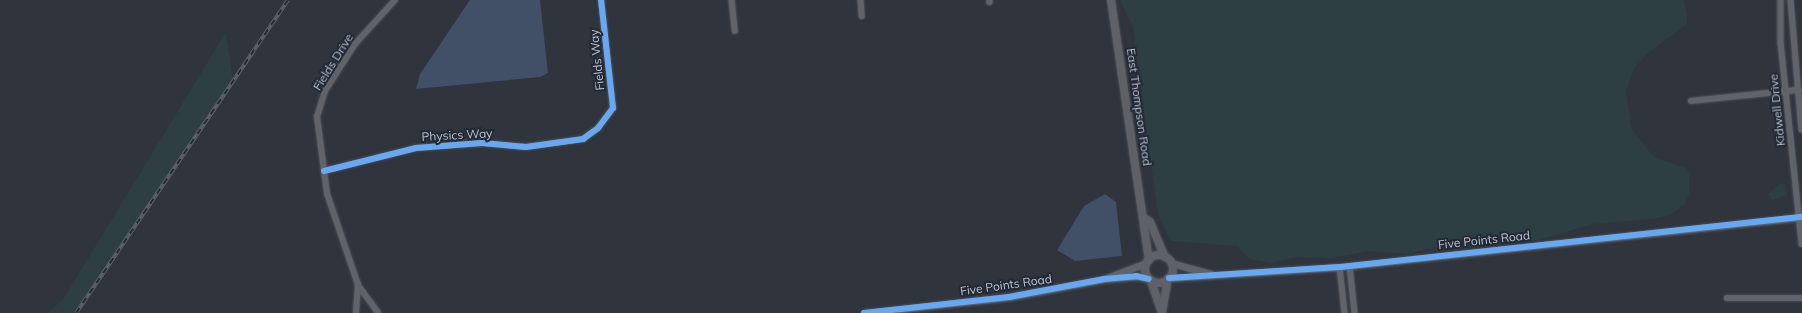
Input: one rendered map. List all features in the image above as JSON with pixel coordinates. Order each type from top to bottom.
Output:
[{"type":"main road","name":"East Thompson Road","points":[[1111,0],[1144,218],[1148,261]]},
{"type":"main road","name":"East Thompson Road","points":[[1144,218],[1150,222],[1165,257]]},
{"type":"main road","points":[[1165,257],[1171,263],[1162,312],[1150,280],[1148,261],[1165,257]]},
{"type":"main road","points":[[1150,280],[1162,283],[1169,279]]},
{"type":"street","name":"Fields Drive","points":[[378,313],[358,285],[327,194],[317,117],[325,91],[355,44],[395,0]]},
{"type":"street","name":"Fields Way","points":[[601,0],[613,108],[607,115]]},
{"type":"street","points":[[732,0],[735,31]]},
{"type":"street","points":[[861,0],[862,16]]},
{"type":"street","name":"Kidwell Drive","points":[[1781,0],[1786,91],[1802,244]]},
{"type":"street","name":"Kidwell Drive","points":[[1791,0],[1802,130]]},
{"type":"street","points":[[1691,101],[1798,90]]},
{"type":"street","name":"Physics Way","points":[[324,171],[358,166],[416,148],[482,143],[526,147],[583,139],[607,115]]},
{"type":"street","name":"Five Points Road","points":[[1169,279],[1211,274],[1340,267],[1800,217]]},
{"type":"street","name":"Five Points Road","points":[[1104,279],[1148,261]]},
{"type":"street","name":"Five Points Road","points":[[1171,263],[1211,274]]},
{"type":"street","points":[[1350,266],[1355,313]]},
{"type":"street","points":[[1340,267],[1345,313]]},
{"type":"street","name":"Five Points Road","points":[[864,313],[996,298],[1104,279],[1136,276],[1150,280]]},
{"type":"street","name":"Fields Drive","points":[[356,313],[358,285]]},
{"type":"street","points":[[1728,298],[1802,298]]},
{"type":"shaded area","points":[[1120,0],[1684,0],[1688,23],[1648,53],[1634,69],[1626,92],[1632,130],[1654,157],[1685,168],[1689,174],[1689,194],[1685,204],[1670,215],[1653,219],[1593,224],[1539,240],[1485,244],[1467,239],[1406,254],[1368,251],[1333,258],[1296,257],[1271,263],[1249,259],[1238,246],[1171,241],[1158,215],[1133,27]]},
{"type":"shaded area","points":[[226,32],[233,81],[76,313],[48,313],[64,298]]},
{"type":"shaded area","points":[[1781,183],[1785,184],[1787,195],[1773,200],[1768,194]]},
{"type":"water","points":[[470,0],[540,0],[548,73],[540,77],[416,89],[420,74]]},
{"type":"water","points":[[1105,194],[1116,202],[1122,256],[1075,261],[1057,250],[1084,206]]},
{"type":"railway","points":[[76,313],[288,0]]},
{"type":"cycle path","points":[[324,171],[416,148],[482,143],[526,147],[583,139],[598,128],[613,108],[601,0]]},
{"type":"cycle path","points":[[1169,278],[1340,267],[1802,217]]},
{"type":"cycle path","points":[[864,313],[1009,297],[1104,279],[1136,276],[1149,279]]}]
